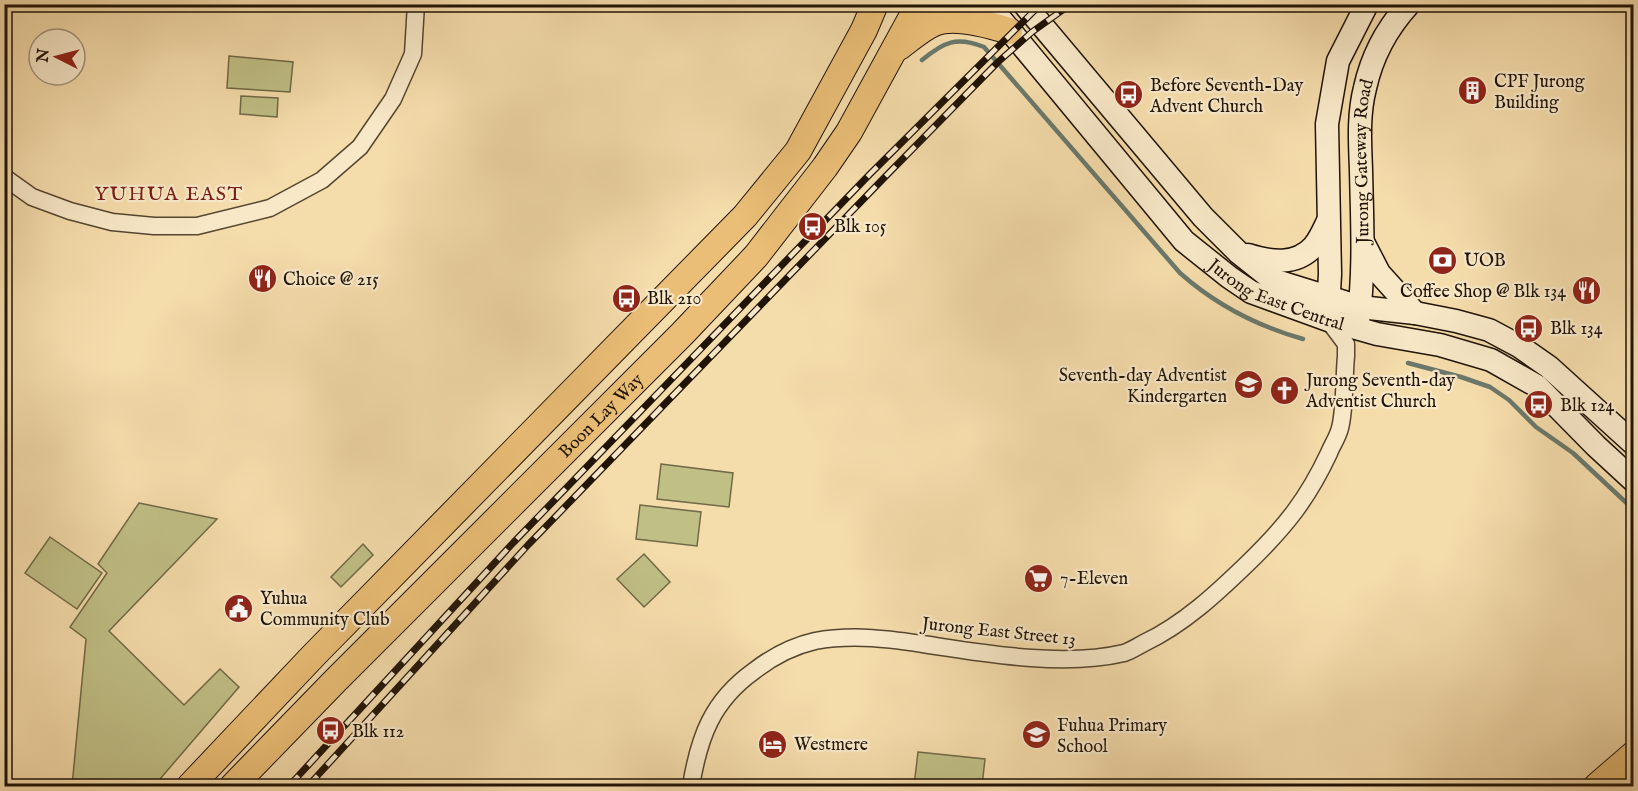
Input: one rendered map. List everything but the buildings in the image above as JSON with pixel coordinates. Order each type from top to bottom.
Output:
[{"type":"main road","name":"Boon Lay Way","points":[[190,786],[314,655],[745,216],[798,152],[864,30],[875,4]]},
{"type":"main road","name":"Boon Lay Way","points":[[233,786],[682,334],[756,256],[825,167],[849,132],[919,4]]},
{"type":"main road","name":"Jurong East Central","points":[[988,4],[1184,241],[1251,292],[1328,320],[1377,334],[1440,345],[1491,360],[1537,386],[1634,482]]},
{"type":"main road","name":"Jurong East Central","points":[[1024,4],[1203,217],[1239,253],[1273,280],[1329,297],[1354,326]]},
{"type":"main road","name":"Jurong Gateway Road","points":[[1328,320],[1327,124],[1338,61],[1366,4]]},
{"type":"main road","name":"Jurong Gateway Road","points":[[1354,326],[1362,239],[1359,131],[1364,89],[1376,55],[1393,23],[1397,8]]},
{"type":"main road","points":[[896,48],[935,22],[982,23],[1009,31]]},
{"type":"main road","points":[[1239,253],[1278,262],[1300,257],[1314,245],[1328,221]]},
{"type":"main road","points":[[1362,239],[1379,273],[1415,313]]},
{"type":"main road","name":"Jurong East Central","points":[[1354,326],[1415,313],[1489,330],[1519,346],[1549,367],[1634,444]]},
{"type":"main road","points":[[1597,786],[1634,754]]},
{"type":"street","points":[[4,177],[32,197],[70,211],[112,222],[154,226],[197,226],[270,208],[322,180],[360,147],[393,99],[413,54],[416,4]]},
{"type":"street","name":"Jurong East Street 13","points":[[691,786],[696,755],[705,730],[717,708],[735,684],[774,656],[814,642],[858,637],[1012,655],[1082,659],[1125,652],[1166,633],[1220,590],[1280,532],[1305,498],[1320,473],[1340,428],[1354,326]]},
{"type":"shaded area","points":[[229,56],[293,62],[290,92],[227,88]]},
{"type":"shaded area","points":[[241,96],[278,98],[277,117],[240,114]]},
{"type":"shaded area","points":[[661,464],[733,473],[729,507],[657,499]]},
{"type":"shaded area","points":[[139,503],[217,519],[109,631],[184,705],[220,669],[239,687],[154,786],[72,786],[86,639],[70,627],[107,573],[98,564]]},
{"type":"shaded area","points":[[640,505],[701,512],[697,546],[636,539]]},
{"type":"shaded area","points":[[50,537],[102,573],[77,609],[25,573]]},
{"type":"shaded area","points":[[363,544],[373,555],[341,587],[331,577]]},
{"type":"shaded area","points":[[644,554],[670,582],[644,607],[617,579]]},
{"type":"shaded area","points":[[918,752],[985,759],[982,786],[914,786]]},
{"type":"waterway","points":[[922,60],[937,49],[951,43],[966,42],[984,47],[1180,273],[1223,305],[1269,328],[1303,339]]},
{"type":"waterway","points":[[1408,363],[1490,387],[1509,400],[1536,427],[1573,453],[1634,510]]},
{"type":"railway","points":[[289,786],[513,543],[870,174],[1041,4]]},
{"type":"railway","points":[[308,786],[528,545],[882,180],[998,62],[1032,32],[1071,4]]},
{"type":"place","name":"CPF Jurong Building","points":[[1473,91]]},
{"type":"place","name":"Before Seventh-Day Advent Church","points":[[1129,95]]},
{"type":"place","name":"Blk 105","points":[[813,226]]},
{"type":"place","name":"UOB","points":[[1443,260]]},
{"type":"place","name":"Choice @ 215","points":[[262,279]]},
{"type":"place","name":"Coffee Shop @ Blk 134","points":[[1587,291]]},
{"type":"place","name":"Blk 210","points":[[626,298]]},
{"type":"place","name":"Blk 134","points":[[1529,328]]},
{"type":"place","name":"Seventh-day Adventist Kindergarten","points":[[1248,385]]},
{"type":"place","name":"Jurong Seventh-day Adventist Church","points":[[1285,390]]},
{"type":"place","name":"Blk 124","points":[[1539,405]]},
{"type":"place","name":"7-Eleven","points":[[1039,578]]},
{"type":"place","name":"Yuhua Community Club","points":[[239,608]]},
{"type":"place","name":"Blk 112","points":[[331,731]]},
{"type":"place","name":"Fuhua Primary School","points":[[1036,735]]},
{"type":"place","name":"Westmere","points":[[773,744]]},
{"type":"district","name":"YUHUA EAST","points":[[169,193]]}]
